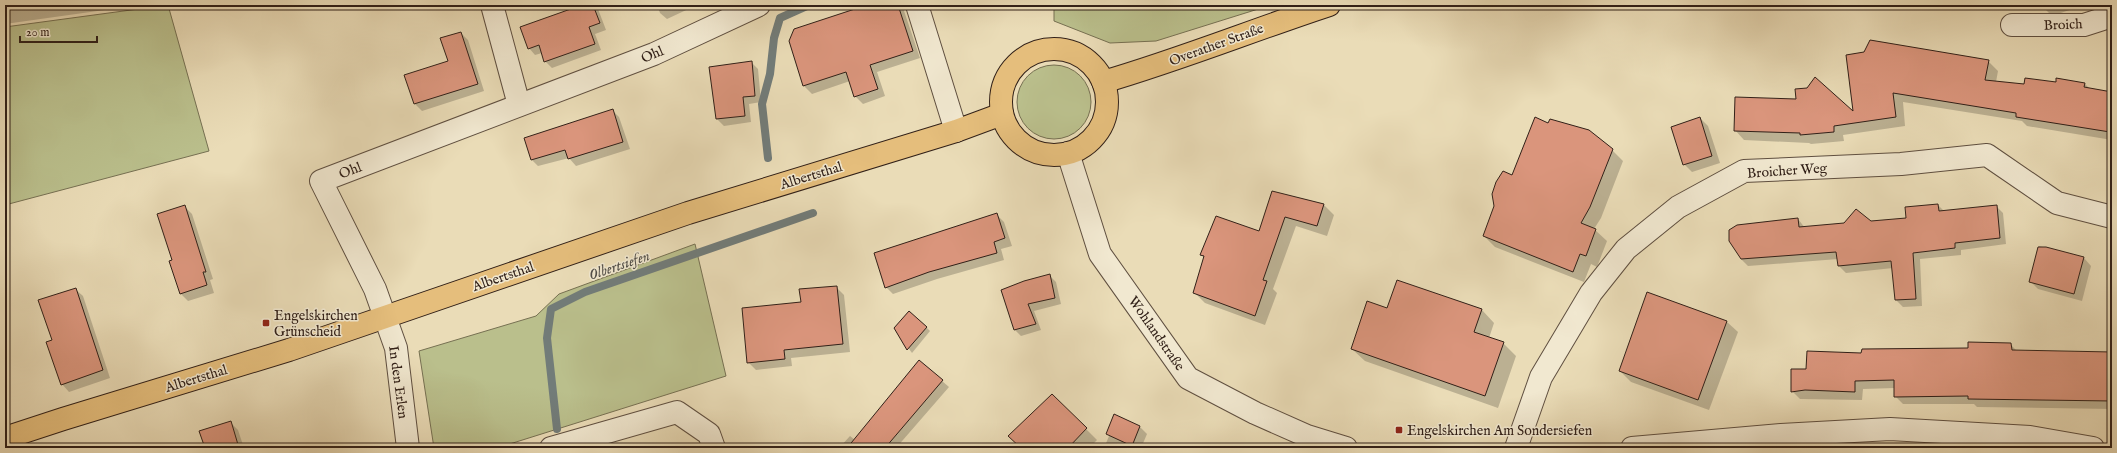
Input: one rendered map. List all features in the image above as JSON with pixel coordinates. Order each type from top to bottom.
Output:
[{"type":"main road","name":"Overather Straße","points":[[1103,82],[1146,70],[1329,5]]},
{"type":"main road","points":[[1053,49],[1069,51],[1084,58],[1095,69],[1103,82],[1106,97],[1106,112],[1101,126],[1093,138],[1081,148],[1068,153],[1046,154],[1026,148],[1011,134],[1002,114],[1001,99],[1004,83],[1012,70],[1024,58],[1038,52],[1053,49]]},
{"type":"main road","name":"Albertsthal","points":[[5,438],[63,418],[289,350],[386,318],[688,213],[956,131],[1002,114]]},
{"type":"street","points":[[492,5],[520,105]]},
{"type":"street","name":"Ohl","points":[[386,318],[375,289],[321,181],[654,54],[759,5]]},
{"type":"street","points":[[916,5],[956,131]]},
{"type":"street","name":"Broich","points":[[2012,25],[2084,25],[2112,16]]},
{"type":"street","name":"Wohlandstraße","points":[[1068,153],[1100,254],[1188,378],[1254,413],[1307,436],[1346,448]]},
{"type":"street","name":"Broicher Weg","points":[[1516,448],[1541,377],[1591,293],[1626,249],[1678,207],[1744,172],[1901,164],[1987,155],[2057,203],[2112,217]]},
{"type":"street","name":"In den Erlen","points":[[386,318],[396,348],[408,448]]},
{"type":"street","points":[[551,448],[677,412],[709,434],[714,448]]},
{"type":"street","points":[[1632,448],[1781,435],[1890,430],[2030,437],[2093,448]]},
{"type":"green space","points":[[168,5],[209,151],[5,205],[5,27]]},
{"type":"green space","points":[[1054,5],[1271,5],[1156,41],[1110,43],[1054,21]]},
{"type":"green space","points":[[1054,65],[1068,68],[1080,76],[1088,88],[1091,102],[1088,116],[1080,128],[1068,136],[1054,139],[1040,136],[1028,128],[1020,116],[1017,102],[1020,88],[1028,76],[1040,68]]},
{"type":"green space","points":[[695,244],[726,376],[497,448],[434,448],[419,351],[536,316],[559,294]]},
{"type":"building","points":[[582,5],[593,5],[600,23],[589,27],[595,44],[544,62],[539,45],[528,49],[520,27]]},
{"type":"building","points":[[867,5],[898,5],[913,51],[870,65],[878,89],[854,97],[846,72],[803,86],[789,41],[794,29]]},
{"type":"building","points":[[461,32],[478,84],[414,104],[404,75],[448,61],[440,38]]},
{"type":"building","points":[[1870,40],[1989,60],[1985,80],[2024,84],[2025,78],[2056,82],[2056,78],[2085,83],[2084,87],[2112,92],[2110,132],[2016,117],[2016,113],[1893,93],[1896,117],[1834,126],[1834,132],[1800,135],[1800,133],[1734,131],[1735,97],[1796,99],[1795,89],[1807,88],[1815,77],[1853,111],[1846,55],[1864,52]]},
{"type":"building","points":[[752,61],[755,96],[743,97],[745,116],[716,119],[709,67]]},
{"type":"building","points":[[613,109],[623,142],[568,159],[565,150],[531,160],[524,138]]},
{"type":"building","points":[[1535,117],[1548,123],[1550,119],[1589,130],[1613,149],[1590,207],[1581,223],[1596,229],[1586,256],[1580,254],[1573,272],[1483,236],[1494,206],[1492,194],[1496,182],[1503,171],[1512,175]]},
{"type":"building","points":[[1700,117],[1712,156],[1683,165],[1671,127]]},
{"type":"building","points":[[1272,191],[1324,204],[1317,226],[1285,217],[1263,280],[1267,281],[1255,316],[1193,293],[1204,256],[1200,255],[1216,216],[1259,231]]},
{"type":"building","points":[[1938,204],[1939,211],[1997,205],[2000,238],[1955,243],[1955,248],[1913,253],[1916,299],[1895,300],[1891,261],[1838,266],[1836,252],[1741,259],[1729,241],[1729,230],[1737,225],[1798,218],[1799,227],[1844,223],[1856,209],[1871,221],[1906,218],[1905,207]]},
{"type":"building","points":[[185,205],[206,272],[203,272],[207,285],[180,294],[169,261],[172,260],[157,214]]},
{"type":"building","points":[[997,213],[1005,238],[994,242],[997,253],[929,272],[885,288],[874,253]]},
{"type":"building","points":[[2038,247],[2046,247],[2084,257],[2074,294],[2029,282]]},
{"type":"building","points":[[1050,274],[1055,298],[1028,304],[1036,324],[1014,330],[1001,290],[1024,281]]},
{"type":"building","points":[[1397,280],[1482,309],[1474,332],[1504,342],[1485,396],[1351,349],[1367,301],[1387,308]]},
{"type":"building","points":[[837,286],[843,344],[784,350],[785,359],[747,363],[742,308],[801,302],[799,289]]},
{"type":"building","points":[[76,288],[103,370],[61,385],[46,342],[52,340],[38,300]]},
{"type":"building","points":[[1647,292],[1727,321],[1698,400],[1619,371]]},
{"type":"building","points":[[909,311],[927,327],[907,350],[894,328]]},
{"type":"building","points":[[1968,342],[2011,343],[2012,350],[2112,352],[2112,401],[1968,399],[1968,396],[1894,397],[1894,380],[1855,381],[1855,392],[1805,390],[1791,392],[1791,369],[1806,369],[1807,351],[1861,353],[1862,349],[1968,348]]},
{"type":"building","points":[[919,360],[943,380],[885,448],[847,448]]},
{"type":"building","points":[[1052,394],[1087,428],[1068,448],[1021,448],[1008,436]]},
{"type":"building","points":[[1114,414],[1140,426],[1132,446],[1106,434]]},
{"type":"building","points":[[231,421],[239,448],[205,448],[199,431]]},
{"type":"waterway","name":"Olbertsiefen","points":[[768,158],[762,104],[770,74],[774,38],[780,18],[809,5]]},
{"type":"waterway","name":"Olbertsiefen","points":[[557,429],[547,338],[551,309],[585,292],[813,213]]},
{"type":"place","name":"Engelskirchen Grünscheid","points":[[266,323]]},
{"type":"place","name":"Engelskirchen Am Sondersiefen","points":[[1399,430]]}]
